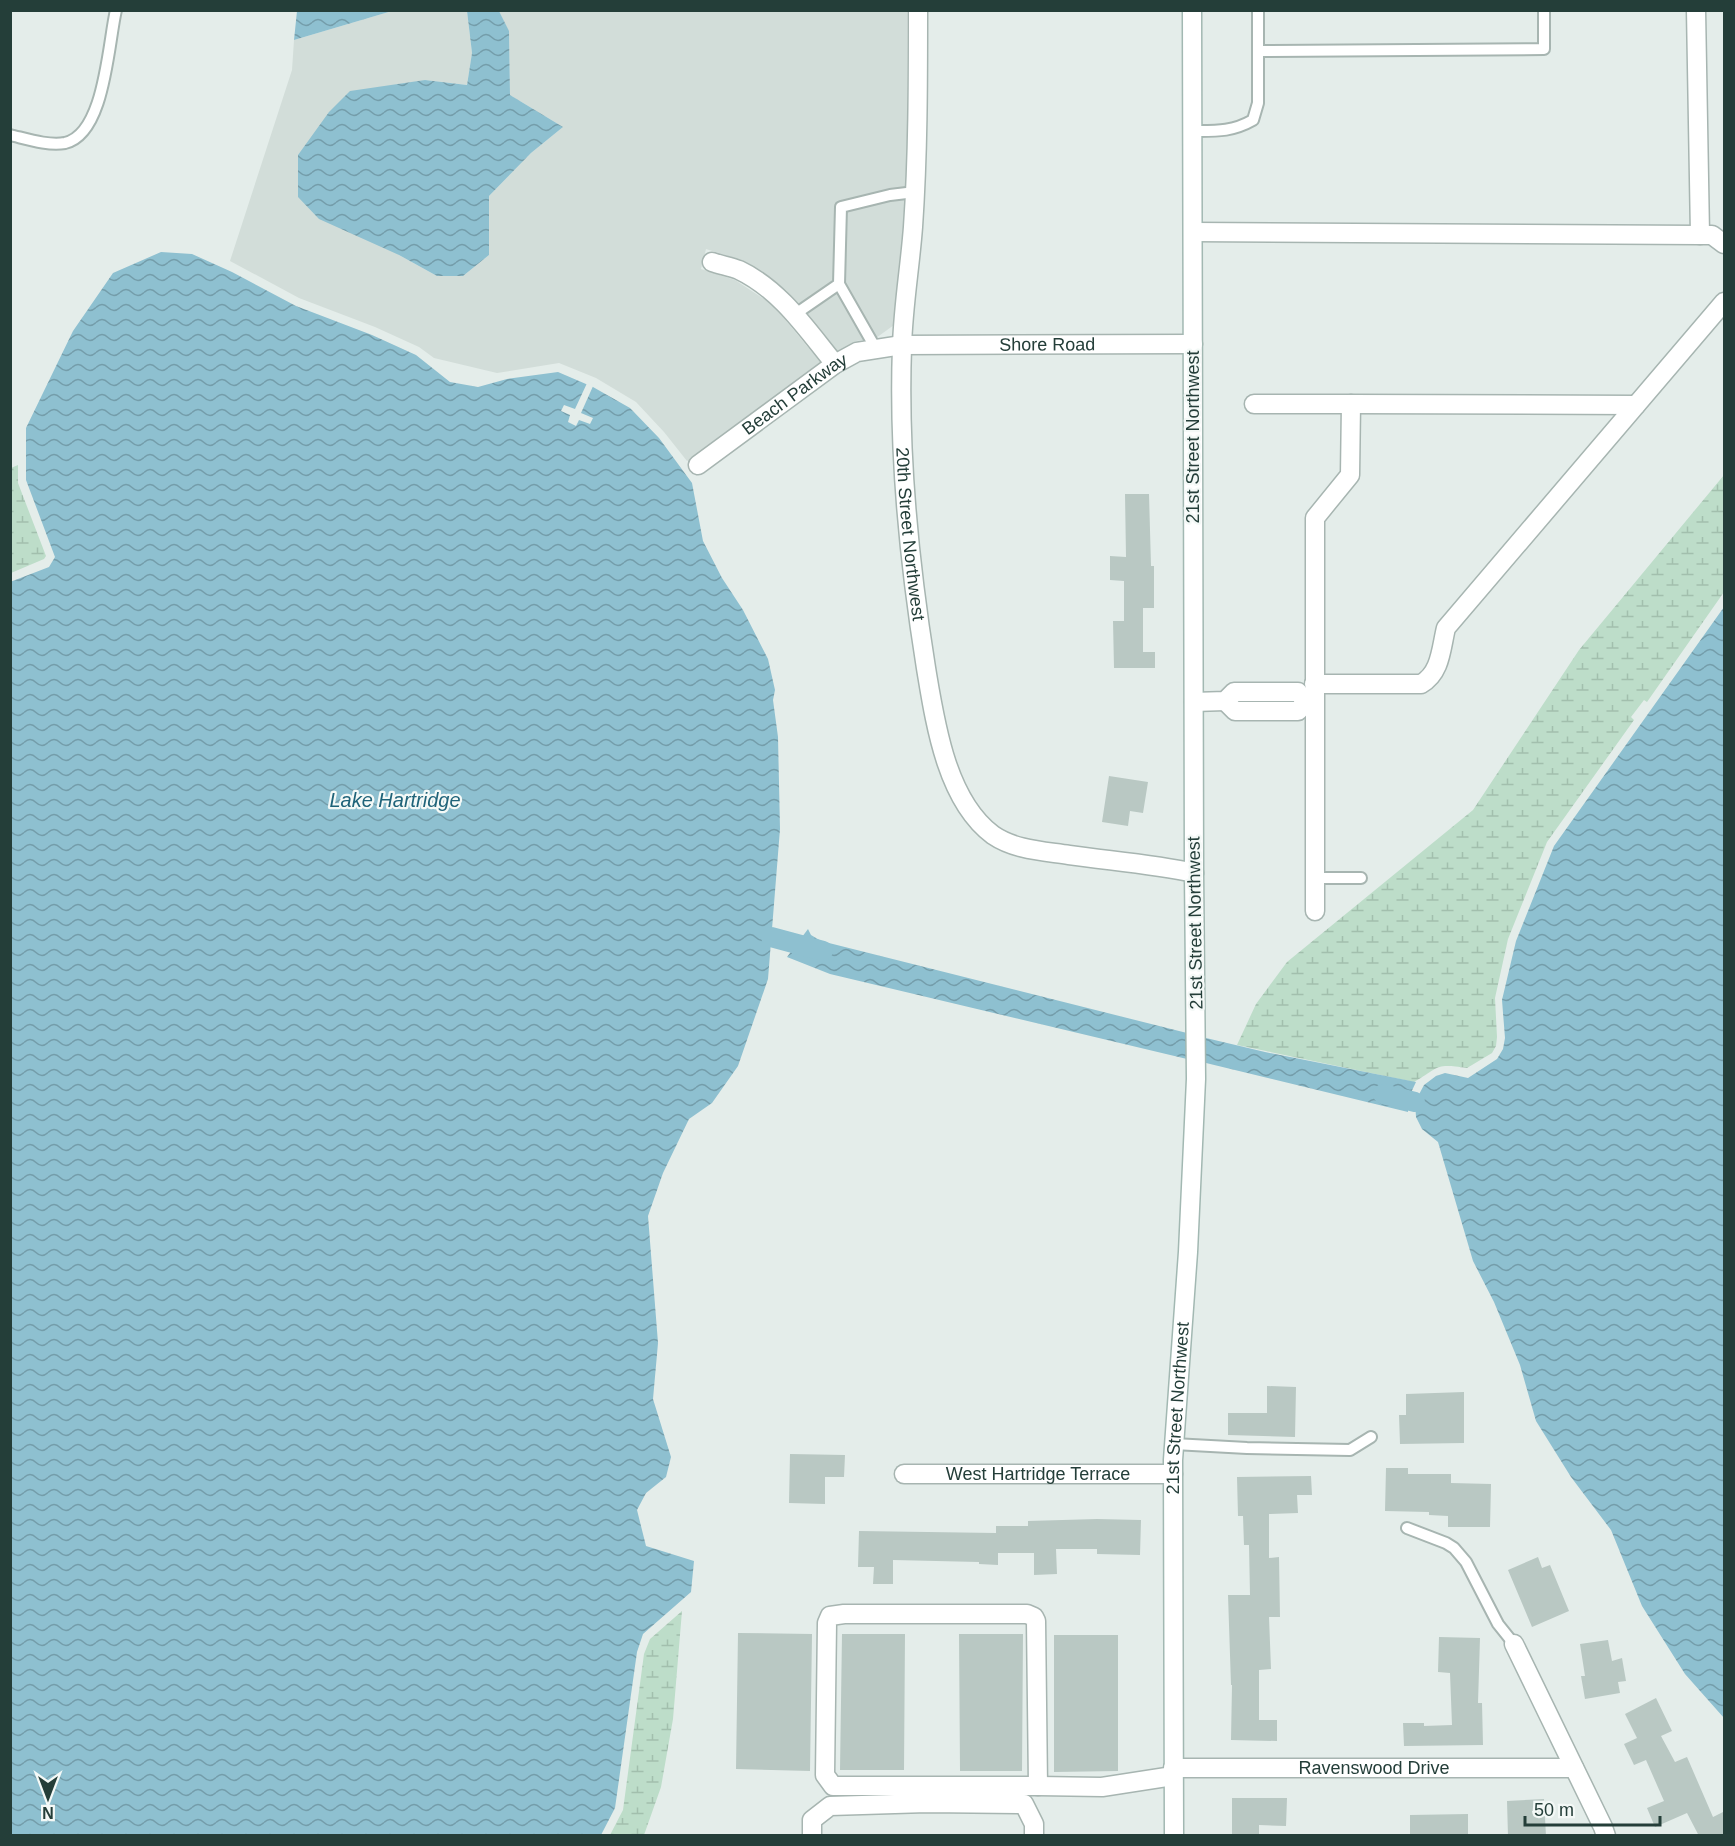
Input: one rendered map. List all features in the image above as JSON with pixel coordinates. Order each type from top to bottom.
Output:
[{"type":"street","name":"20th Street Northwest","points":[[918,10],[915,192],[902,345],[902,466],[916,609],[939,732],[952,775],[965,804],[979,823],[1006,843],[1035,850],[1168,867],[1194,873]]},
{"type":"street","name":"21st Street Northwest","points":[[1174,1836],[1173,1474],[1188,1252],[1197,1017],[1194,873],[1192,10]]},
{"type":"street","points":[[1696,10],[1700,235]]},
{"type":"street","points":[[1193,232],[1712,235],[1725,244]]},
{"type":"street","points":[[712,262],[738,270],[767,287],[779,297],[835,364]]},
{"type":"street","points":[[1194,702],[1225,701],[1234,692],[1298,692],[1311,696],[1421,684],[1429,680],[1435,673],[1446,628],[1725,302]]},
{"type":"street","name":"Shore Road","points":[[902,345],[1193,344]]},
{"type":"street","name":"Beach Parkway","points":[[698,465],[835,364],[857,352],[902,345]]},
{"type":"street","points":[[1254,404],[1636,405]]},
{"type":"street","points":[[1315,911],[1311,696],[1315,518],[1350,475],[1351,404]]},
{"type":"street","points":[[1246,692],[1246,711]]},
{"type":"street","points":[[1225,701],[1235,711],[1298,711],[1311,696]]},
{"type":"street","name":"West Hartridge Terrace","points":[[904,1474],[1173,1474]]},
{"type":"street","name":"Ravenswood Drive","points":[[1038,1786],[1036,1621],[1034,1617],[1027,1614],[830,1616],[827,1623],[825,1775],[833,1786],[1102,1787],[1173,1772],[1574,1768]]},
{"type":"street","points":[[1514,1644],[1604,1827],[1606,1836]]},
{"type":"street","points":[[812,1836],[812,1820],[830,1806],[927,1803],[1024,1803],[1034,1824],[1034,1836]]},
{"type":"lane","points":[[10,135],[53,144],[74,140],[84,132],[97,109],[116,10]]},
{"type":"lane","points":[[1193,131],[1238,128],[1252,120],[1258,102],[1258,10]]},
{"type":"lane","points":[[1258,51],[1544,49],[1544,10]]},
{"type":"lane","points":[[876,349],[839,284],[841,207],[890,195],[915,192]]},
{"type":"lane","points":[[794,315],[839,284]]},
{"type":"lane","points":[[1315,878],[1361,878]]},
{"type":"lane","points":[[1174,1444],[1350,1450],[1371,1437]]},
{"type":"lane","points":[[1407,1528],[1454,1548],[1466,1562],[1498,1624],[1514,1644]]},
{"type":"shaded area","points":[[392,11],[467,11],[472,53],[467,85],[425,80],[298,155],[399,255],[437,276],[463,276],[489,255],[489,196],[531,153],[563,127],[510,95],[509,32],[499,11],[907,11],[907,165],[894,325],[876,338],[856,341],[837,352],[786,290],[741,260],[706,249],[701,269],[735,280],[773,305],[821,363],[687,461],[636,402],[596,378],[559,363],[497,373],[434,358],[419,347],[375,327],[299,298],[230,261],[292,70],[294,40]]},
{"type":"green space","points":[[18,465],[18,483],[46,556],[44,559],[11,573],[11,468]]},
{"type":"green space","points":[[1724,475],[1724,592],[1647,702],[1644,700],[1631,717],[1634,720],[1547,842],[1508,939],[1495,998],[1497,1037],[1492,1053],[1467,1068],[1443,1066],[1414,1082],[1237,1045],[1256,1004],[1287,962],[1473,810],[1579,650]]},
{"type":"green space","points":[[682,1611],[673,1719],[661,1787],[644,1835],[610,1835],[623,1810],[644,1654],[650,1639]]},
{"type":"water","points":[[297,10],[392,11],[294,40]]},
{"type":"water","points":[[467,11],[499,11],[509,31],[510,95],[563,127],[531,153],[489,196],[489,255],[463,276],[437,276],[399,255],[319,219],[298,197],[298,155],[329,112],[350,91],[425,80],[467,85],[472,53]]},
{"type":"water","name":"Lake Hartridge","points":[[161,252],[192,254],[296,306],[372,335],[416,355],[450,382],[478,387],[507,379],[558,372],[593,387],[630,408],[659,438],[692,483],[703,541],[768,659],[775,690],[773,700],[778,737],[780,829],[768,979],[738,1066],[712,1103],[689,1119],[663,1173],[648,1216],[658,1343],[653,1399],[671,1457],[666,1477],[646,1493],[637,1510],[646,1546],[694,1561],[691,1592],[643,1634],[637,1652],[615,1808],[601,1835],[11,1836],[10,582],[49,567],[55,557],[26,480],[26,428],[73,331],[113,273]]},
{"type":"water","points":[[1724,607],[1724,1718],[1685,1674],[1642,1606],[1611,1530],[1571,1477],[1536,1421],[1520,1365],[1494,1302],[1473,1261],[1438,1142],[1422,1129],[1416,1117],[1415,1102],[1424,1085],[1436,1076],[1445,1073],[1468,1078],[1497,1059],[1503,1049],[1505,1038],[1502,1000],[1516,941],[1554,846]]},
{"type":"water","points":[[808,929],[811,935],[821,941],[1187,1033],[1187,1059],[830,974],[787,957]]},
{"type":"water","points":[[1206,1038],[1416,1082],[1408,1099],[1408,1112],[1206,1063]]},
{"type":"pier","points":[[588,381],[594,384],[581,413],[593,418],[590,424],[579,420],[576,426],[568,422],[570,415],[561,411],[564,405],[575,409]]},
{"type":"building","points":[[1125,494],[1149,494],[1151,566],[1154,566],[1154,608],[1143,608],[1143,652],[1155,652],[1155,668],[1114,668],[1113,621],[1124,621],[1124,581],[1110,580],[1110,556],[1126,557]]},
{"type":"building","points":[[1109,776],[1148,782],[1143,813],[1130,811],[1128,826],[1102,822]]},
{"type":"building","points":[[1267,1386],[1296,1387],[1295,1437],[1228,1435],[1228,1413],[1267,1413]]},
{"type":"building","points":[[1464,1392],[1464,1443],[1400,1444],[1399,1415],[1406,1415],[1406,1394]]},
{"type":"building","points":[[790,1454],[845,1455],[844,1477],[825,1477],[825,1504],[789,1503]]},
{"type":"building","points":[[1386,1468],[1408,1468],[1408,1474],[1451,1474],[1451,1483],[1491,1484],[1490,1527],[1448,1527],[1448,1516],[1429,1515],[1429,1512],[1385,1511]]},
{"type":"building","points":[[1311,1476],[1312,1495],[1297,1495],[1298,1513],[1269,1514],[1269,1558],[1279,1557],[1280,1617],[1269,1617],[1271,1669],[1259,1670],[1259,1720],[1277,1720],[1277,1741],[1231,1740],[1232,1685],[1228,1595],[1250,1595],[1249,1545],[1244,1545],[1243,1516],[1238,1516],[1237,1477]]},
{"type":"building","points":[[1141,1520],[1140,1555],[1097,1554],[1097,1549],[1056,1549],[1057,1574],[1034,1575],[1034,1553],[998,1553],[998,1565],[979,1564],[979,1562],[893,1560],[893,1584],[873,1584],[874,1567],[858,1567],[859,1531],[996,1533],[996,1526],[1028,1526],[1028,1521]]},
{"type":"building","points":[[1538,1557],[1542,1568],[1550,1565],[1569,1611],[1532,1627],[1508,1570]]},
{"type":"building","points":[[738,1633],[812,1634],[810,1771],[736,1769]]},
{"type":"building","points":[[842,1634],[905,1634],[904,1770],[840,1770]]},
{"type":"building","points":[[959,1634],[1023,1634],[1022,1771],[960,1771]]},
{"type":"building","points":[[1054,1635],[1118,1635],[1118,1771],[1054,1772]]},
{"type":"building","points":[[1439,1637],[1480,1638],[1478,1703],[1482,1703],[1483,1745],[1404,1746],[1403,1723],[1424,1723],[1424,1726],[1452,1725],[1450,1673],[1438,1672]]},
{"type":"building","points":[[1608,1640],[1612,1661],[1622,1658],[1626,1681],[1618,1682],[1620,1693],[1585,1699],[1581,1676],[1585,1676],[1580,1644]]},
{"type":"building","points":[[1656,1698],[1672,1731],[1661,1736],[1675,1762],[1687,1757],[1713,1817],[1725,1811],[1725,1836],[1699,1836],[1687,1813],[1655,1827],[1647,1808],[1664,1801],[1646,1760],[1634,1765],[1624,1744],[1637,1738],[1625,1714]]},
{"type":"building","points":[[1232,1798],[1287,1798],[1286,1826],[1259,1825],[1259,1836],[1232,1836]]},
{"type":"building","points":[[1544,1799],[1546,1836],[1508,1836],[1507,1801]]},
{"type":"building","points":[[1468,1814],[1468,1836],[1410,1836],[1410,1815]]},
{"type":"waterway","points":[[771,937],[823,951]]},
{"type":"waterway","points":[[1383,1094],[1415,1102]]}]
